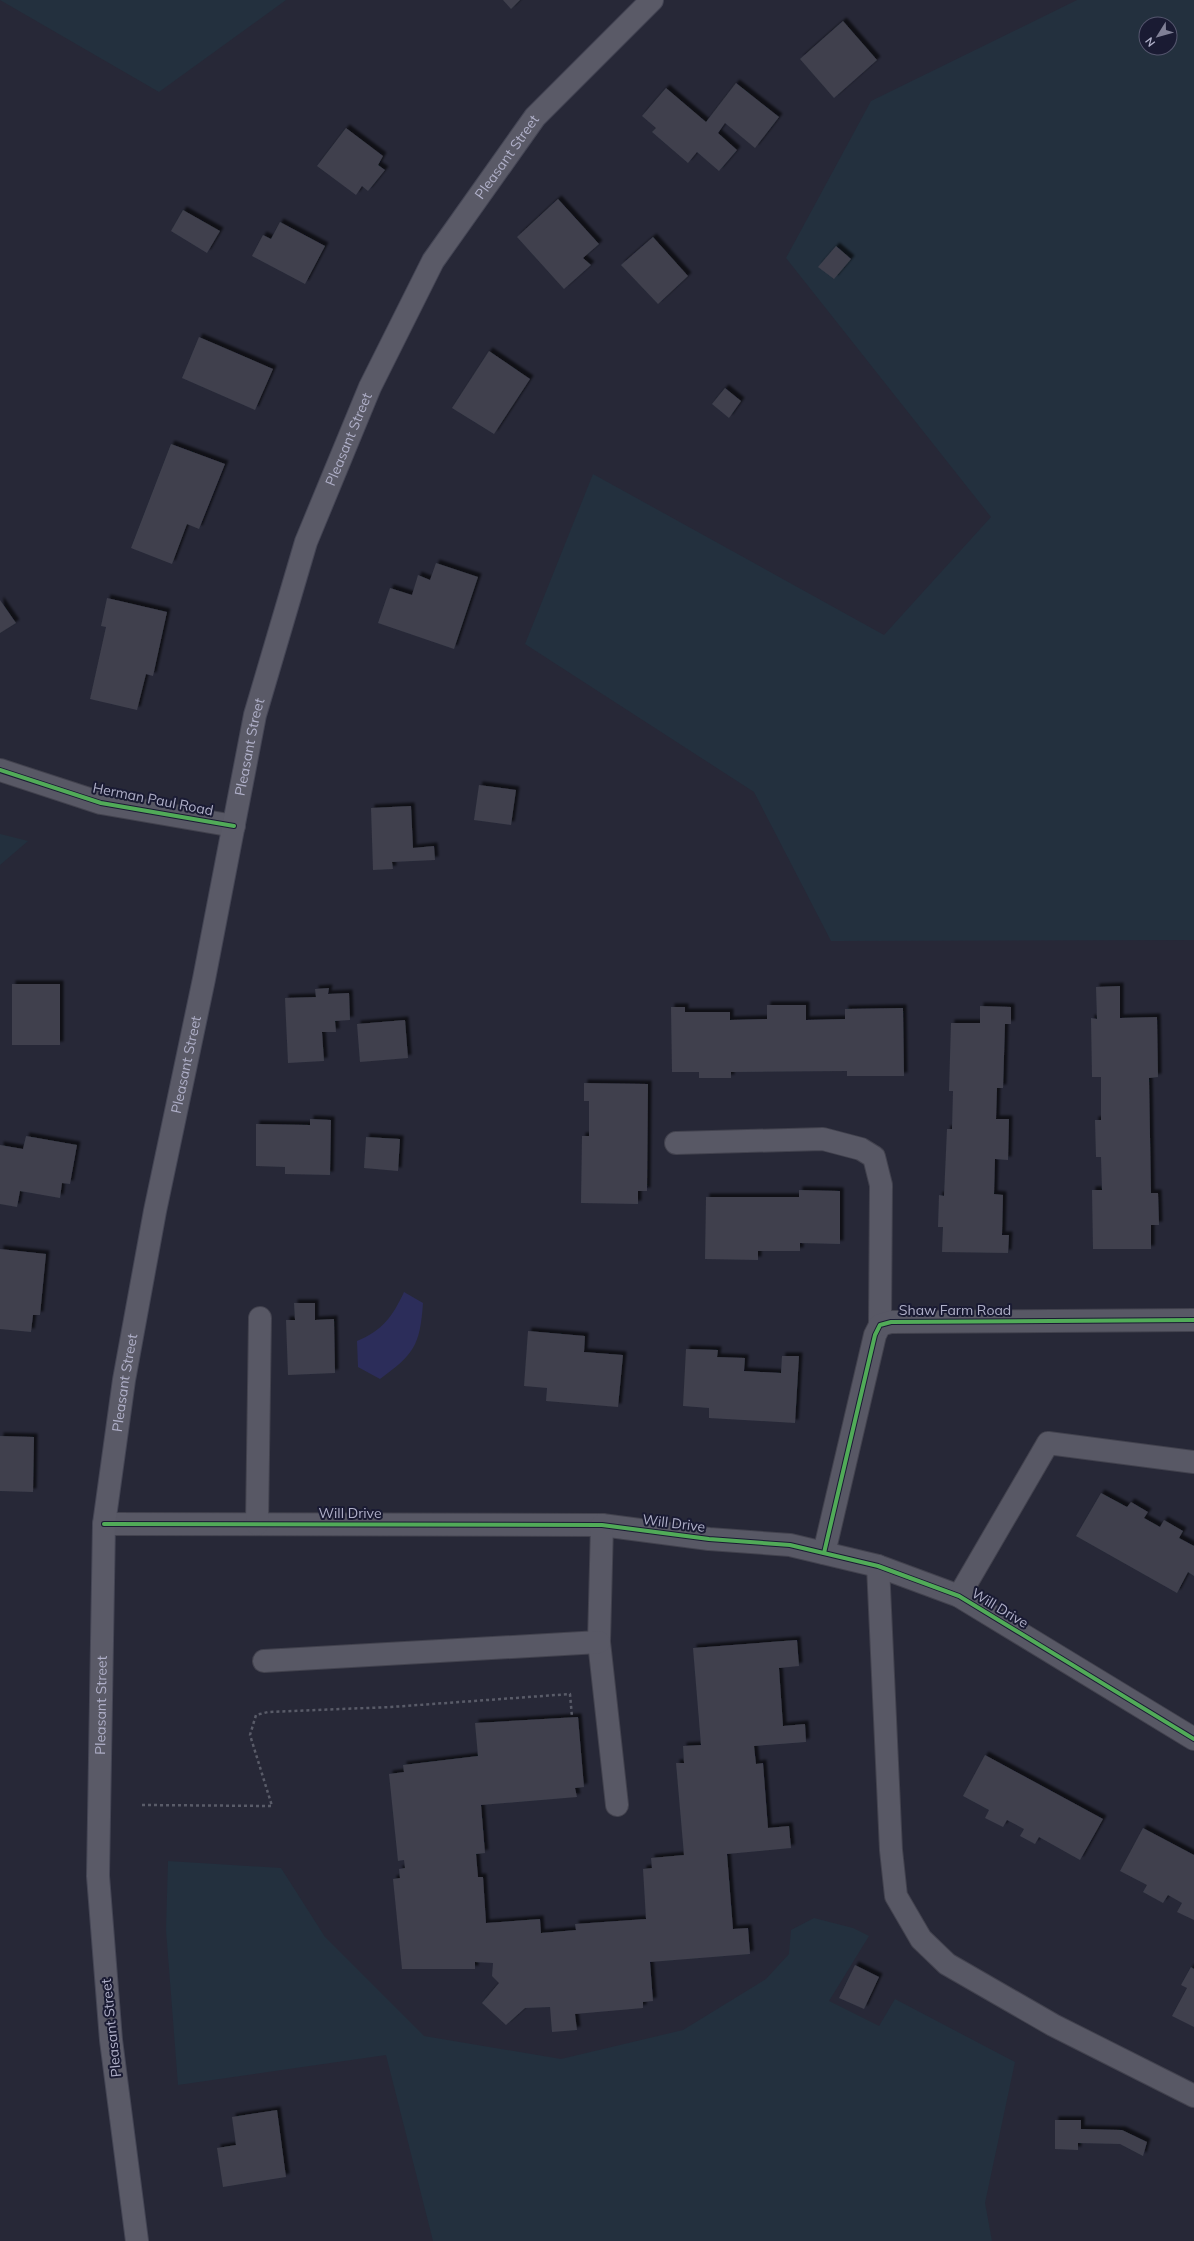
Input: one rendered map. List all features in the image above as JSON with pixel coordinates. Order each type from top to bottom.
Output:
[{"type":"main road","name":"Pleasant Street","points":[[137,2241],[111,2040],[98,1876],[104,1524],[124,1380],[155,1211],[204,979],[255,715],[306,542],[370,387],[433,261],[535,117],[652,0]]},
{"type":"street","name":"Herman Paul Road","points":[[0,770],[102,803],[234,826]]},
{"type":"street","points":[[676,1143],[823,1139],[861,1150],[874,1157],[881,1185],[880,1325]]},
{"type":"street","points":[[257,1524],[260,1318]]},
{"type":"street","name":"Shaw Farm Road","points":[[824,1553],[875,1335],[880,1325],[891,1322],[1194,1320]]},
{"type":"street","points":[[959,1596],[1048,1443],[1194,1462]]},
{"type":"street","name":"Will Drive","points":[[104,1524],[602,1525],[710,1539],[790,1545],[878,1566],[959,1596],[1194,1739]]},
{"type":"street","points":[[602,1525],[599,1642],[617,1805]]},
{"type":"street","points":[[878,1566],[891,1850],[895,1889],[896,1896],[921,1939],[947,1964],[1053,2025],[1194,2096]]},
{"type":"street","points":[[264,1661],[599,1642]]},
{"type":"path","points":[[142,1805],[272,1806],[250,1735],[256,1715],[268,1712],[391,1707],[570,1694],[572,1717]]},
{"type":"shaded area","points":[[0,0],[286,0],[159,92]]},
{"type":"shaded area","points":[[1077,0],[1194,0],[1194,940],[831,941],[754,792],[525,644],[593,474],[884,635],[991,517],[786,258],[871,101]]},
{"type":"shaded area","points":[[0,834],[28,841],[0,865]]},
{"type":"shaded area","points":[[404,1292],[423,1303],[420,1330],[413,1348],[408,1355],[401,1363],[380,1379],[358,1367],[357,1341],[366,1337],[386,1322],[396,1308]]},
{"type":"shaded area","points":[[168,1861],[281,1868],[325,1937],[424,2036],[561,2059],[683,2030],[766,1979],[789,1954],[791,1930],[814,1918],[853,1928],[869,1936],[829,2001],[879,2026],[895,1999],[1015,2062],[985,2203],[992,2241],[433,2241],[386,2055],[178,2085],[166,1930]]},
{"type":"building","points":[[503,0],[520,0],[511,9]]},
{"type":"building","points":[[843,21],[877,60],[834,98],[800,59]]},
{"type":"building","points":[[736,83],[779,117],[755,148],[725,123],[718,133],[737,150],[719,171],[697,152],[688,163],[652,132],[656,128],[642,116],[666,88],[706,122]]},
{"type":"building","points":[[346,128],[383,156],[378,165],[385,170],[368,191],[362,186],[356,195],[317,166]]},
{"type":"building","points":[[558,199],[599,244],[583,258],[591,265],[564,289],[517,237]]},
{"type":"building","points":[[183,210],[220,231],[207,253],[171,231]]},
{"type":"building","points":[[280,222],[325,246],[305,284],[252,256],[263,235],[271,239]]},
{"type":"building","points":[[653,237],[688,276],[658,304],[621,265]]},
{"type":"building","points":[[836,246],[851,259],[834,279],[818,267]]},
{"type":"building","points":[[199,337],[273,369],[255,410],[182,378]]},
{"type":"building","points":[[489,351],[530,379],[494,434],[452,408]]},
{"type":"building","points":[[725,388],[741,401],[729,418],[712,404]]},
{"type":"building","points":[[171,444],[225,464],[199,529],[187,524],[172,564],[131,548]]},
{"type":"building","points":[[436,563],[478,577],[454,649],[378,623],[390,588],[412,595],[418,575],[430,580]]},
{"type":"building","points":[[107,598],[167,612],[153,676],[146,674],[137,710],[90,699],[106,627],[101,626]]},
{"type":"building","points":[[0,600],[16,623],[0,633]]},
{"type":"building","points":[[479,785],[516,790],[511,825],[474,820]]},
{"type":"building","points":[[411,806],[413,848],[434,846],[435,860],[392,862],[393,869],[373,870],[371,808]]},
{"type":"building","points":[[12,984],[60,984],[60,1045],[12,1045]]},
{"type":"building","points":[[1120,986],[1120,1018],[1157,1017],[1158,1077],[1149,1078],[1151,1193],[1158,1193],[1159,1225],[1151,1225],[1151,1249],[1093,1249],[1092,1190],[1102,1190],[1101,1157],[1096,1157],[1095,1120],[1101,1120],[1101,1077],[1092,1077],[1091,1018],[1097,1019],[1096,987]]},
{"type":"building","points":[[329,988],[328,994],[349,993],[350,1020],[335,1021],[336,1032],[322,1032],[324,1061],[288,1063],[285,998],[316,997],[315,989]]},
{"type":"building","points":[[767,1005],[806,1005],[806,1020],[845,1019],[845,1009],[903,1008],[904,1076],[847,1076],[847,1071],[731,1072],[731,1078],[699,1078],[699,1072],[672,1072],[671,1007],[685,1007],[685,1012],[730,1012],[730,1020],[767,1019]]},
{"type":"building","points":[[980,1006],[1011,1007],[1011,1024],[1005,1024],[1003,1088],[997,1088],[996,1119],[1009,1119],[1008,1160],[995,1159],[994,1194],[1003,1195],[1002,1235],[1009,1235],[1008,1253],[942,1252],[943,1227],[938,1227],[939,1195],[944,1196],[947,1129],[952,1129],[953,1091],[949,1091],[951,1023],[980,1023]]},
{"type":"building","points":[[405,1020],[408,1058],[360,1062],[357,1024]]},
{"type":"building","points":[[584,1083],[648,1084],[647,1191],[638,1191],[638,1204],[581,1203],[582,1136],[589,1136],[589,1101],[584,1101]]},
{"type":"building","points":[[310,1119],[331,1120],[330,1175],[285,1174],[285,1167],[256,1166],[256,1124],[310,1125]]},
{"type":"building","points":[[26,1136],[77,1145],[70,1184],[62,1183],[60,1198],[20,1191],[17,1207],[0,1204],[0,1145],[23,1149]]},
{"type":"building","points":[[366,1137],[400,1139],[398,1171],[364,1168]]},
{"type":"building","points":[[799,1190],[840,1191],[840,1244],[800,1243],[800,1251],[758,1251],[758,1260],[705,1259],[706,1197],[799,1197]]},
{"type":"building","points":[[0,1249],[46,1254],[40,1315],[33,1315],[31,1332],[0,1329]]},
{"type":"building","points":[[294,1303],[315,1303],[315,1320],[334,1319],[335,1373],[288,1375],[286,1320],[295,1320]]},
{"type":"building","points":[[528,1331],[585,1336],[584,1352],[623,1355],[618,1407],[546,1401],[547,1388],[524,1386]]},
{"type":"building","points":[[686,1349],[718,1350],[717,1357],[745,1358],[744,1371],[781,1373],[782,1356],[799,1356],[795,1423],[709,1418],[709,1408],[683,1406]]},
{"type":"building","points":[[0,1436],[34,1437],[33,1492],[0,1491]]},
{"type":"building","points":[[1101,1493],[1127,1507],[1131,1502],[1148,1512],[1144,1518],[1160,1527],[1164,1520],[1183,1531],[1179,1538],[1194,1546],[1194,1576],[1188,1572],[1177,1593],[1076,1536]]},
{"type":"building","points":[[797,1640],[799,1666],[779,1668],[783,1726],[805,1724],[806,1742],[754,1746],[756,1764],[763,1763],[768,1828],[789,1826],[791,1848],[727,1854],[733,1929],[748,1928],[750,1954],[650,1962],[653,2001],[643,2002],[643,2008],[575,2014],[577,2030],[552,2032],[550,2007],[525,2008],[506,2025],[482,2003],[499,1983],[492,1976],[493,1963],[475,1962],[475,1969],[402,1969],[393,1879],[400,1878],[399,1869],[405,1868],[404,1860],[398,1861],[389,1774],[404,1772],[403,1765],[478,1756],[475,1723],[578,1717],[584,1787],[575,1788],[577,1797],[481,1805],[485,1853],[476,1854],[478,1877],[483,1877],[486,1923],[540,1919],[541,1933],[576,1930],[575,1924],[646,1919],[643,1869],[652,1868],[651,1858],[684,1855],[676,1763],[684,1763],[683,1746],[701,1745],[693,1648]]},
{"type":"building","points":[[985,1755],[1103,1819],[1080,1860],[1039,1837],[1035,1844],[1020,1836],[1024,1829],[1007,1820],[1003,1827],[985,1818],[989,1810],[963,1796]]},
{"type":"building","points":[[1143,1828],[1194,1855],[1194,1920],[1177,1912],[1182,1903],[1168,1895],[1163,1903],[1143,1892],[1147,1885],[1120,1871]]},
{"type":"building","points":[[855,1965],[879,1977],[864,2009],[839,1998]]},
{"type":"building","points":[[1191,1967],[1194,1969],[1194,2027],[1172,2016],[1187,1988],[1181,1985]]},
{"type":"building","points":[[277,2110],[286,2177],[223,2187],[217,2148],[236,2145],[232,2117]]},
{"type":"building","points":[[1055,2120],[1081,2120],[1081,2129],[1122,2130],[1147,2142],[1143,2156],[1120,2144],[1078,2143],[1078,2150],[1055,2149]]},
{"type":"cycle path","points":[[0,770],[101,803],[234,826]]},
{"type":"cycle path","points":[[824,1553],[875,1335],[880,1325],[891,1322],[1194,1320]]},
{"type":"cycle path","points":[[104,1524],[602,1525],[709,1539],[790,1545],[878,1566],[959,1596],[1194,1739]]}]
